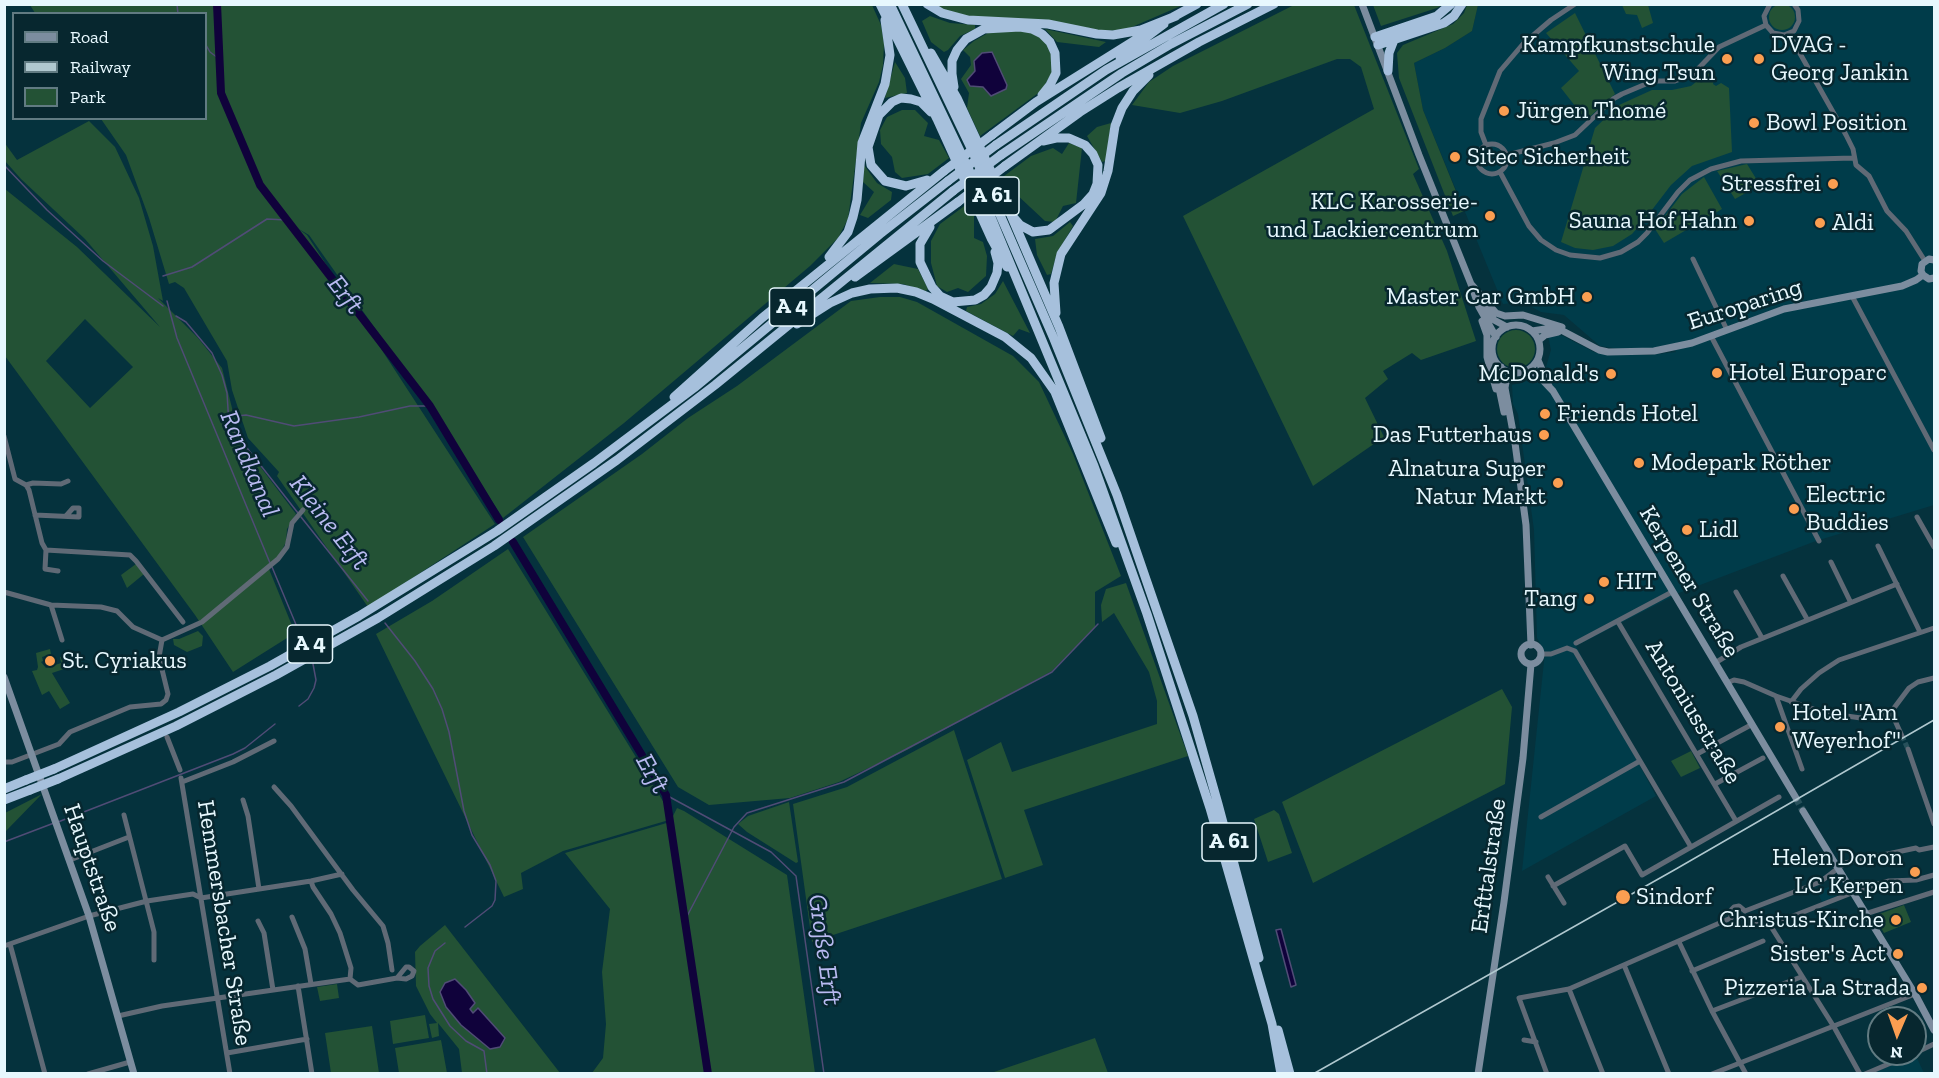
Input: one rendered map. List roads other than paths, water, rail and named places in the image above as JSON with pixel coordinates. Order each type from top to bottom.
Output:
[{"type":"highway","points":[[927,4],[942,13],[968,20],[1048,24],[1096,34],[1113,35],[1141,30],[1176,16]]},
{"type":"highway","points":[[635,433],[720,354],[940,173],[1036,102],[1126,44],[1197,4]]},
{"type":"highway","name":"A 4","points":[[4,789],[54,769],[187,708],[270,666],[359,616],[497,531],[694,388],[880,234],[996,145],[1106,70],[1224,4]]},
{"type":"highway","name":"A 4","points":[[4,800],[58,779],[176,726],[267,680],[334,644],[494,546],[592,478],[706,392],[953,191],[1001,155],[1122,73],[1171,44],[1248,4]]},
{"type":"highway","points":[[787,330],[856,276],[1080,112],[1163,63],[1274,4]]},
{"type":"highway","points":[[1376,41],[1437,16],[1451,4]]},
{"type":"highway","points":[[1376,41],[1394,40],[1444,23],[1454,16],[1462,4]]},
{"type":"highway","points":[[884,6],[991,238],[1033,314]]},
{"type":"highway","points":[[812,276],[848,232],[853,217],[857,200],[862,143],[889,68],[890,43],[884,6]]},
{"type":"highway","name":"A 61","points":[[884,6],[988,210],[1094,466],[1147,614],[1216,831],[1272,1024],[1281,1074]]},
{"type":"highway","points":[[904,9],[957,98],[1006,206],[1085,393],[1118,495]]},
{"type":"highway","name":"A 61","points":[[904,9],[980,169],[1054,339],[1118,495],[1193,716],[1222,815],[1290,1074]]},
{"type":"highway","points":[[1106,70],[1125,53],[1176,16]]},
{"type":"highway","points":[[957,98],[951,67],[960,45],[984,29],[1020,27],[1042,34],[1050,42],[1057,58],[1054,79],[1036,102]]},
{"type":"highway","points":[[1388,70],[1389,52],[1394,40]]},
{"type":"highway","points":[[1059,327],[1054,301],[1054,283],[1060,254],[1096,203],[1103,188],[1115,126],[1122,108],[1133,91],[1163,63]]},
{"type":"highway","points":[[937,118],[925,105],[916,100],[902,98],[892,102],[879,115],[870,139],[868,154],[876,173],[890,183],[906,186],[940,173]]},
{"type":"highway","points":[[1006,206],[1020,225],[1033,232],[1043,232],[1055,227],[1084,204],[1095,189],[1099,177],[1098,165],[1093,154],[1085,145],[1075,139],[1062,138],[1037,143]]},
{"type":"highway","points":[[938,217],[920,244],[920,262],[932,287],[940,296],[954,302],[964,303],[975,300],[984,295],[995,280],[998,263],[991,238]]},
{"type":"highway","points":[[769,341],[830,303],[852,293],[870,289],[897,288],[923,295],[1005,337],[1026,353],[1041,370],[1055,392],[1127,571],[1147,614]]},
{"type":"main road","points":[[1362,4],[1419,155],[1474,287],[1488,313],[1500,324],[1507,327],[1521,325],[1533,331],[1539,340],[1538,360],[1528,370],[1513,373],[1501,368]]},
{"type":"main road","points":[[1935,260],[1925,261],[1921,267],[1923,275],[1929,279],[1935,278]]},
{"type":"main road","name":"Europaring","points":[[1578,339],[1599,350],[1634,352],[1673,348],[1785,309],[1902,286],[1923,275]]},
{"type":"main road","points":[[1474,287],[1487,335],[1487,357],[1501,399],[1518,471]]},
{"type":"main road","points":[[1474,287],[1497,314],[1523,315],[1552,323],[1571,332],[1578,339]]},
{"type":"main road","points":[[1479,307],[1496,337]]},
{"type":"main road","points":[[1501,399],[1499,385],[1501,368],[1493,353],[1493,345],[1496,337],[1507,327]]},
{"type":"main road","points":[[1533,331],[1551,328],[1561,330],[1578,339]]},
{"type":"main road","points":[[1539,340],[1545,335],[1560,332],[1578,339]]},
{"type":"main road","name":"Kerpener Straße","points":[[1538,360],[1549,386],[1796,798]]},
{"type":"main road","name":"Kerpener Straße","points":[[1528,370],[1537,374],[1549,386]]},
{"type":"main road","points":[[1513,373],[1506,382],[1505,388],[1526,536],[1531,645]]},
{"type":"main road","points":[[1531,645],[1539,649],[1540,654],[1537,662],[1531,664],[1524,661],[1521,653],[1525,646],[1531,645]]},
{"type":"main road","name":"Erfttalstraße","points":[[1478,1074],[1504,902],[1521,769],[1531,664]]},
{"type":"main road","name":"Hauptstraße","points":[[4,677],[89,916],[134,1074]]},
{"type":"main road","points":[[1803,811],[1935,1030]]},
{"type":"street","points":[[1486,145],[1481,132],[1481,119],[1500,71],[1523,44],[1551,20],[1575,4]]},
{"type":"street","points":[[1770,4],[1764,15],[1766,26],[1778,35],[1789,34],[1797,26],[1800,16],[1795,5]]},
{"type":"street","points":[[1507,155],[1575,135],[1612,99],[1653,81],[1675,81],[1693,74],[1719,47],[1766,26]]},
{"type":"street","points":[[1789,34],[1850,142],[1856,165],[1869,177],[1887,211],[1906,231],[1925,261]]},
{"type":"street","points":[[1486,145],[1499,145],[1507,155],[1506,165],[1500,172],[1486,173],[1478,166],[1477,156],[1486,145]]},
{"type":"street","points":[[1500,172],[1529,226],[1541,240],[1556,250],[1590,258],[1621,252],[1638,242],[1678,192],[1690,180],[1711,169],[1741,161],[1853,158]]},
{"type":"street","points":[[1693,259],[1727,330]]},
{"type":"street","points":[[1852,296],[1935,450]]},
{"type":"street","points":[[1711,336],[1819,541]]},
{"type":"street","points":[[4,436],[15,479],[26,485],[61,484],[68,481]]},
{"type":"street","points":[[26,485],[42,543],[46,549],[45,569],[58,571]]},
{"type":"street","points":[[4,591],[51,605],[101,607],[117,611],[133,627],[162,639],[202,622],[268,568],[286,547],[290,529],[295,518],[302,511]]},
{"type":"street","points":[[35,515],[87,517]]},
{"type":"street","points":[[1917,517],[1935,547]]},
{"type":"street","points":[[1878,546],[1920,632]]},
{"type":"street","points":[[46,549],[130,555],[183,622]]},
{"type":"street","points":[[1831,562],[1851,602]]},
{"type":"street","points":[[1783,576],[1807,619]]},
{"type":"street","points":[[1715,663],[1741,647],[1897,584]]},
{"type":"street","points":[[1576,643],[1672,592]]},
{"type":"street","points":[[1736,592],[1762,638]]},
{"type":"street","points":[[51,605],[62,640]]},
{"type":"street","name":"Antoniusstraße","points":[[1618,622],[1736,821]]},
{"type":"street","points":[[1791,702],[1813,679],[1839,660],[1935,628]]},
{"type":"street","points":[[4,762],[59,744],[70,732],[122,710],[140,705],[161,704],[166,700],[168,694],[159,657],[162,639]]},
{"type":"street","points":[[1540,654],[1551,654],[1568,648],[1574,649],[1691,848]]},
{"type":"street","points":[[1902,736],[1892,714],[1894,708],[1909,688],[1918,682],[1935,678]]},
{"type":"street","points":[[1727,683],[1734,680],[1744,682],[1791,702],[1825,713],[1861,718],[1892,714]]},
{"type":"street","points":[[1776,696],[1802,769]]},
{"type":"street","points":[[154,706],[156,714]]},
{"type":"street","points":[[1697,754],[1749,726]]},
{"type":"street","name":"Hemmersbacher Straße","points":[[167,737],[180,770]]},
{"type":"street","name":"Hemmersbacher Straße","points":[[230,1074],[182,780],[233,762],[274,741]]},
{"type":"street","points":[[1713,745],[1730,776]]},
{"type":"street","points":[[1908,749],[1935,824]]},
{"type":"street","points":[[1715,784],[1763,758]]},
{"type":"street","points":[[1541,817],[1640,761]]},
{"type":"street","points":[[274,787],[383,926],[392,970]]},
{"type":"street","points":[[1553,886],[1625,846],[1642,875],[1779,797]]},
{"type":"street","points":[[243,800],[248,816],[259,889]]},
{"type":"street","points":[[124,815],[154,932],[154,960]]},
{"type":"street","points":[[70,860],[129,837]]},
{"type":"street","points":[[1744,911],[1820,882],[1842,864],[1916,848],[1919,850],[1935,847]]},
{"type":"street","points":[[45,1074],[7,945],[89,916],[147,901],[193,894],[201,898],[342,874]]},
{"type":"street","points":[[1743,918],[1753,924],[1770,925],[1852,892],[1889,882],[1916,880],[1935,875]]},
{"type":"street","points":[[1548,877],[1564,903]]},
{"type":"street","points":[[311,881],[340,933],[351,968],[350,979]]},
{"type":"street","points":[[1865,914],[1935,892]]},
{"type":"street","points":[[1731,915],[1732,908],[1739,906],[1744,911]]},
{"type":"street","points":[[1743,918],[1744,911]]},
{"type":"street","points":[[1731,915],[1737,921],[1743,918]]},
{"type":"street","points":[[1547,1074],[1519,998],[1569,989],[1679,942],[1731,915]]},
{"type":"street","points":[[292,917],[305,949],[312,984]]},
{"type":"street","points":[[258,921],[264,933],[273,990]]},
{"type":"street","points":[[1770,925],[1834,1027],[1860,1074]]},
{"type":"street","points":[[1692,971],[1763,941]]},
{"type":"street","points":[[1679,942],[1712,1011],[1746,1074]]},
{"type":"street","points":[[1624,965],[1668,1074]]},
{"type":"street","points":[[1712,1011],[1802,977]]},
{"type":"street","points":[[118,1016],[162,1006],[312,984],[350,979],[358,986],[397,978]]},
{"type":"street","points":[[298,986],[312,1074]]},
{"type":"street","points":[[1569,989],[1603,1074]]},
{"type":"street","points":[[1712,1074],[1915,994]]},
{"type":"street","points":[[227,1053],[307,1039]]},
{"type":"street","points":[[1524,1040],[1536,1042]]},
{"type":"street","points":[[88,1074],[130,1062]]},
{"type":"street","points":[[1866,1074],[1884,1066]]},
{"type":"waterway","name":"Erft","points":[[177,4],[178,12]]},
{"type":"waterway","name":"Erft","points":[[217,4],[221,93],[260,185],[430,406],[499,520]]},
{"type":"waterway","name":"Erft","points":[[217,9],[220,4]]},
{"type":"waterway","name":"Erft","points":[[207,47],[218,58]]},
{"type":"waterway","name":"Kleine Erft","points":[[4,165],[47,210],[103,261],[163,306]]},
{"type":"waterway","points":[[163,276],[192,267],[267,219],[287,220]]},
{"type":"waterway","name":"Randkanal","points":[[167,301],[177,338],[270,563]]},
{"type":"waterway","name":"Kleine Erft","points":[[176,316],[186,322],[212,353],[227,393],[229,425],[298,513]]},
{"type":"waterway","points":[[229,417],[246,415],[294,426],[359,417],[410,406],[430,406]]},
{"type":"waterway","name":"Kleine Erft","points":[[301,517],[368,601]]},
{"type":"waterway","name":"Erft","points":[[513,542],[666,795],[708,1074]]},
{"type":"waterway","name":"Randkanal","points":[[272,567],[302,639]]},
{"type":"waterway","name":"Kleine Erft","points":[[385,623],[415,661],[433,689],[442,709],[449,732],[464,811],[472,835],[490,865],[496,881],[495,900],[492,906],[465,927]]},
{"type":"waterway","points":[[685,920],[734,827],[747,813],[844,782],[1052,672],[1098,624]]},
{"type":"waterway","name":"Randkanal","points":[[299,706],[308,699],[314,688],[316,680],[313,664]]},
{"type":"waterway","name":"Randkanal","points":[[58,822],[233,754],[245,748],[275,724]]},
{"type":"waterway","name":"Große Erft","points":[[666,795],[771,852],[796,876],[824,1074]]},
{"type":"waterway","name":"Randkanal","points":[[4,842],[54,823]]},
{"type":"waterway","name":"Kleine Erft","points":[[445,943],[435,951],[428,968],[429,986],[433,999],[450,1026],[466,1041],[484,1051],[487,1074]]},
{"type":"tunnel","points":[[1902,736],[1908,749]]},
{"type":"tunnel","points":[[1796,798],[1803,811]]},
{"type":"railway","points":[[1313,1074],[1934,720]]},
{"type":"place","name":"Kampfkunstschule Wing Tsun","points":[[1727,59]]},
{"type":"place","name":"DVAG - Georg Jankin","points":[[1759,59]]},
{"type":"place","name":"Jürgen Thomé","points":[[1504,111]]},
{"type":"place","name":"Bowl Position","points":[[1754,123]]},
{"type":"place","name":"Sitec Sicherheit","points":[[1455,157]]},
{"type":"place","name":"Stressfrei","points":[[1833,184]]},
{"type":"place","name":"KLC Karosserie- und Lackiercentrum","points":[[1490,216]]},
{"type":"place","name":"Sauna Hof Hahn","points":[[1749,221]]},
{"type":"place","name":"Aldi","points":[[1820,223]]},
{"type":"place","name":"Master Car GmbH","points":[[1587,297]]},
{"type":"place","name":"Hotel Europarc","points":[[1717,373]]},
{"type":"place","name":"McDonald's","points":[[1611,374]]},
{"type":"place","name":"Friends Hotel","points":[[1545,414]]},
{"type":"place","name":"Das Futterhaus","points":[[1544,435]]},
{"type":"place","name":"Modepark Röther","points":[[1639,463]]},
{"type":"place","name":"Alnatura Super Natur Markt","points":[[1558,483]]},
{"type":"place","name":"Electric Buddies","points":[[1794,509]]},
{"type":"place","name":"Lidl","points":[[1687,530]]},
{"type":"place","name":"HIT","points":[[1604,582]]},
{"type":"place","name":"Tang","points":[[1589,599]]},
{"type":"place","name":"St. Cyriakus","points":[[50,661]]},
{"type":"place","name":"Hotel \"Am Weyerhof\"","points":[[1780,727]]},
{"type":"place","name":"Helen Doron LC Kerpen","points":[[1915,872]]},
{"type":"place","name":"Sindorf","points":[[1623,897]]},
{"type":"place","name":"Christus-Kirche","points":[[1896,920]]},
{"type":"place","name":"Sister's Act","points":[[1898,954]]},
{"type":"place","name":"Pizzeria La Strada","points":[[1922,988]]}]
